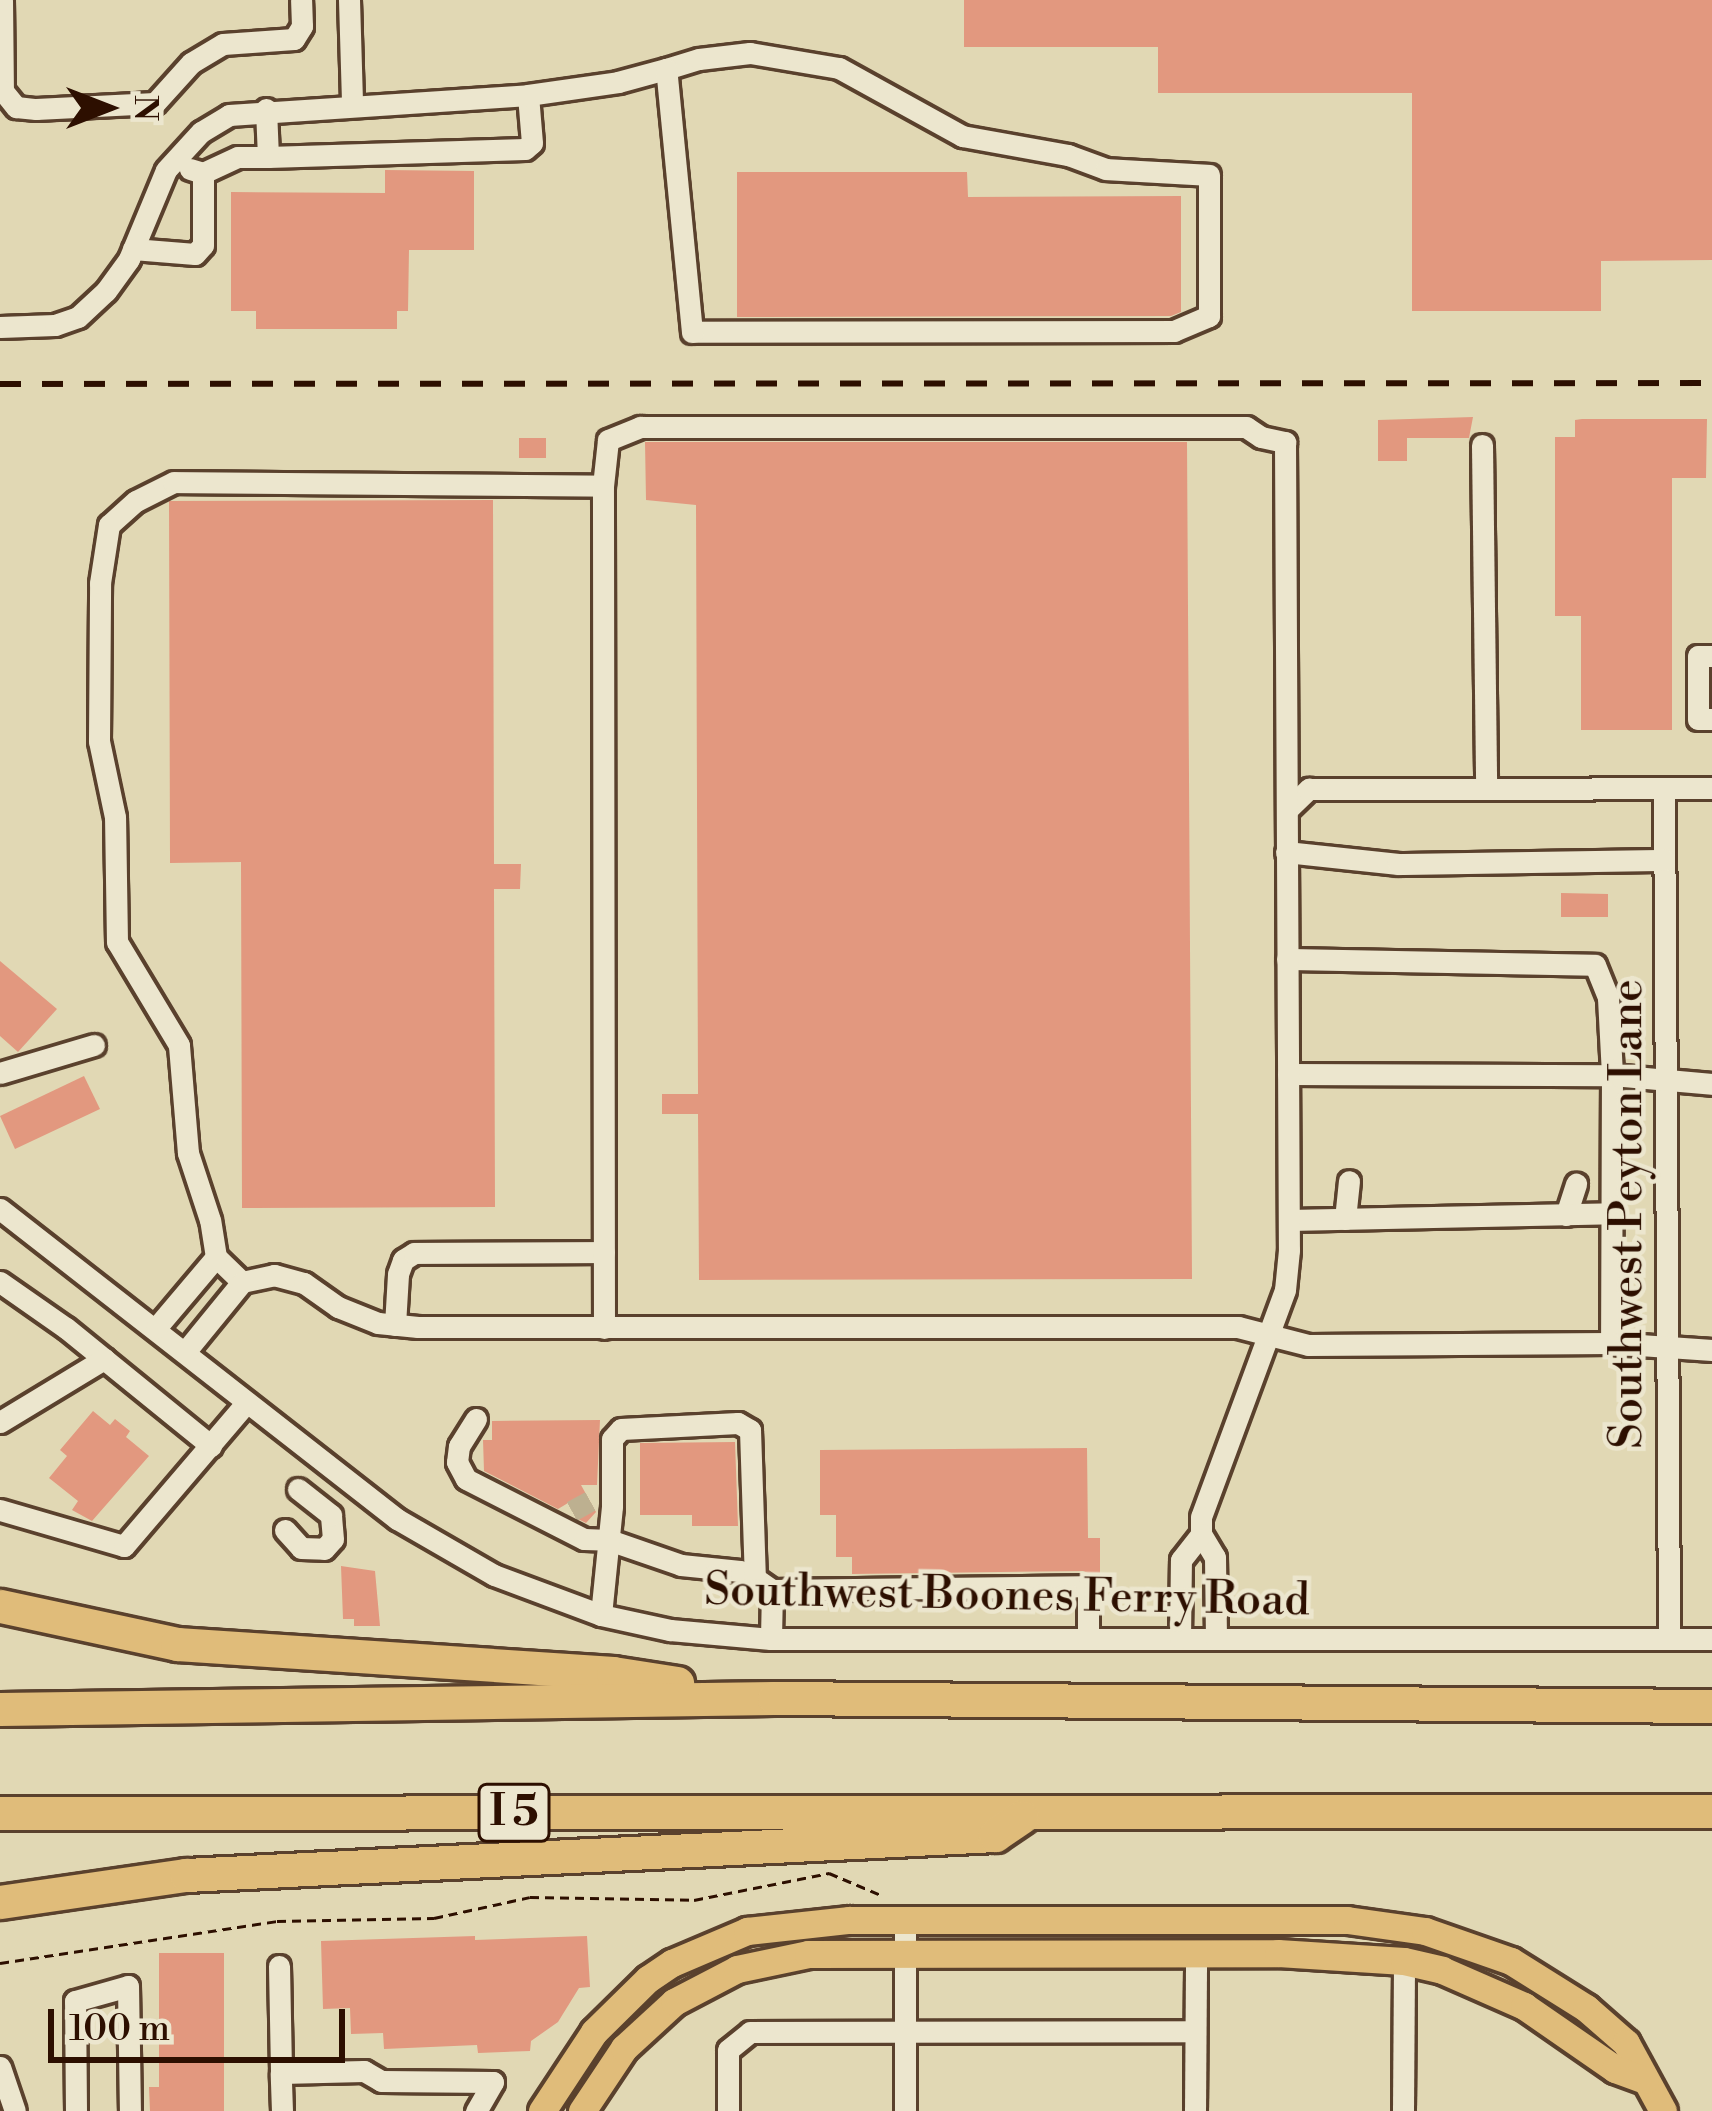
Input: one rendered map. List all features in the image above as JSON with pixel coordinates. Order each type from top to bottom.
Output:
[{"type":"highway","points":[[0,1606],[177,1644],[613,1673],[774,1698]]},
{"type":"highway","points":[[0,1709],[774,1698],[1712,1706]]},
{"type":"highway","name":"I 5","points":[[0,1813],[1712,1811]]},
{"type":"highway","name":"I 5","points":[[0,1902],[186,1874],[995,1835],[1029,1812]]},
{"type":"main road","points":[[542,2111],[594,2032],[648,1978],[672,1963],[716,1941],[778,1924],[898,1909],[1347,1920],[1470,1943],[1556,1985],[1626,2043],[1663,2111]]},
{"type":"main road","points":[[582,2111],[646,2024],[711,1980],[782,1958],[906,1953],[1359,1954],[1404,1961],[1442,1970],[1524,2006],[1615,2069],[1645,2080]]},
{"type":"street","points":[[2,0],[3,91],[16,107],[36,109],[155,103],[191,63],[224,44],[294,39],[302,26],[301,0]]},
{"type":"street","points":[[349,0],[352,104]]},
{"type":"street","points":[[0,326],[34,327],[78,317],[106,291],[133,249],[166,170],[212,123],[266,109],[529,95],[724,55],[792,56],[862,77],[962,136],[1069,155],[1106,169],[1209,175],[1209,316],[1174,331],[692,332],[666,69]]},
{"type":"street","points":[[178,156],[192,172],[203,173],[238,157],[525,149],[532,142],[529,95]]},
{"type":"street","points":[[266,109],[268,157]]},
{"type":"street","points":[[133,249],[195,254],[203,245],[203,173]]},
{"type":"street","points":[[604,1328],[603,486],[608,440],[640,427],[1246,427],[1261,437],[1285,442],[1289,1220],[1285,1290],[1209,1483],[1201,1534],[1181,1560],[1180,1638]]},
{"type":"street","points":[[1481,445],[1486,788]]},
{"type":"street","points":[[242,1282],[216,1257],[210,1220],[188,1153],[179,1045],[117,942],[116,818],[99,741],[100,583],[109,525],[136,501],[174,482],[603,486]]},
{"type":"street","points":[[1712,656],[1698,656],[1698,719],[1712,718]]},
{"type":"street","name":"Southwest Peyton Lane","points":[[1664,788],[1669,1639]]},
{"type":"street","points":[[1288,808],[1309,789],[1712,788]]},
{"type":"street","points":[[1286,852],[1398,864],[1664,860]]},
{"type":"street","points":[[1287,959],[1595,965],[1607,998],[1612,1075],[1612,1343]]},
{"type":"street","points":[[0,1073],[94,1045]]},
{"type":"street","points":[[1288,1074],[1612,1075],[1712,1084]]},
{"type":"street","points":[[1345,1219],[1348,1181]]},
{"type":"street","points":[[1566,1215],[1576,1184]]},
{"type":"street","name":"Southwest Boones Ferry Road","points":[[0,1209],[432,1542],[519,1587],[601,1615],[670,1630],[771,1639],[1712,1639]]},
{"type":"street","points":[[1289,1220],[1613,1213]]},
{"type":"street","points":[[394,1325],[398,1274],[403,1260],[414,1253],[604,1252]]},
{"type":"street","points":[[155,1328],[216,1257]]},
{"type":"street","points":[[185,1352],[242,1282],[274,1276],[304,1283],[338,1307],[394,1325],[1238,1327],[1307,1346],[1612,1343],[1712,1350]]},
{"type":"street","points":[[0,1282],[211,1446]]},
{"type":"street","points":[[0,1420],[104,1359]]},
{"type":"street","points":[[0,1510],[124,1546],[248,1402]]},
{"type":"street","points":[[476,1419],[458,1446],[457,1462],[466,1479],[585,1513],[609,1540],[681,1565],[740,1571],[763,1584],[1083,1586],[1088,1593],[1088,1639]]},
{"type":"street","points":[[585,1513],[612,1439],[621,1429],[738,1423],[750,1430],[771,1639]]},
{"type":"street","points":[[285,1529],[301,1548],[324,1549],[333,1539],[331,1514],[298,1489]]},
{"type":"street","points":[[585,1513],[609,1540],[601,1615]]},
{"type":"street","points":[[1201,1534],[1215,1557],[1216,1638]]},
{"type":"street","points":[[898,1909],[906,1953],[905,2111]]},
{"type":"street","points":[[1195,2111],[1196,1953]]},
{"type":"street","points":[[1403,2111],[1404,1961]]},
{"type":"street","points":[[279,1966],[282,2111]]},
{"type":"street","points":[[76,2111],[75,2001],[128,1986],[130,2111]]},
{"type":"street","points":[[728,2111],[728,2050],[750,2032],[1196,2031]]},
{"type":"street","points":[[0,2068],[15,2111]]},
{"type":"street","points":[[281,2073],[364,2071],[381,2081],[493,2082],[476,2111]]},
{"type":"path","points":[[0,1963],[277,1921],[434,1918],[530,1897],[694,1900],[829,1873],[898,1909]]},
{"type":"building","points":[[964,0],[1712,0],[1712,260],[1601,261],[1601,311],[1412,311],[1412,93],[1158,93],[1158,47],[964,47]]},
{"type":"building","points":[[385,170],[474,171],[474,250],[409,250],[408,311],[397,311],[397,329],[256,329],[256,311],[231,311],[231,192],[385,193]]},
{"type":"building","points":[[737,172],[967,172],[968,197],[1181,196],[1181,312],[1171,316],[737,317]]},
{"type":"building","points":[[1473,417],[1469,438],[1407,438],[1407,461],[1378,461],[1378,420]]},
{"type":"building","points":[[1707,419],[1706,478],[1672,478],[1672,730],[1581,730],[1581,616],[1555,616],[1555,437],[1575,437],[1575,420]]},
{"type":"building","points":[[519,438],[546,438],[546,458],[519,458]]},
{"type":"building","points":[[645,442],[1187,442],[1192,1279],[699,1280],[698,1114],[662,1114],[662,1094],[698,1094],[696,505],[646,500]]},
{"type":"building","points":[[493,500],[494,864],[521,864],[520,889],[494,889],[495,1207],[242,1208],[241,862],[170,863],[169,501]]},
{"type":"building","points":[[1561,893],[1608,894],[1608,917],[1561,917]]},
{"type":"building","points":[[0,961],[57,1009],[18,1052],[0,1036]]},
{"type":"building","points":[[84,1076],[100,1109],[15,1149],[0,1116]]},
{"type":"building","points":[[93,1411],[110,1425],[115,1419],[130,1431],[126,1437],[149,1456],[92,1521],[72,1510],[78,1501],[49,1478],[67,1456],[60,1450]]},
{"type":"building","points":[[600,1420],[597,1485],[581,1485],[596,1512],[586,1523],[576,1518],[568,1503],[558,1509],[484,1471],[483,1440],[492,1440],[492,1421]]},
{"type":"building","points":[[735,1442],[738,1526],[692,1526],[692,1515],[640,1515],[640,1443]]},
{"type":"building","points":[[1087,1448],[1088,1538],[1100,1538],[1100,1578],[1083,1571],[852,1574],[852,1557],[836,1557],[836,1515],[820,1515],[820,1450]]},
{"type":"building","points":[[341,1566],[375,1571],[380,1626],[354,1626],[354,1619],[343,1619]]},
{"type":"building","points":[[475,1936],[475,1940],[587,1936],[590,1987],[579,1988],[558,2022],[531,2041],[530,2051],[478,2053],[477,2045],[384,2049],[383,2033],[351,2034],[350,2008],[323,2009],[321,1941]]},
{"type":"building","points":[[159,1953],[224,1953],[224,2111],[150,2111],[149,2087],[159,2087]]},
{"type":"tunnel","points":[[572,1511],[590,1501]]},
{"type":"railway","points":[[0,384],[1712,383]]}]
